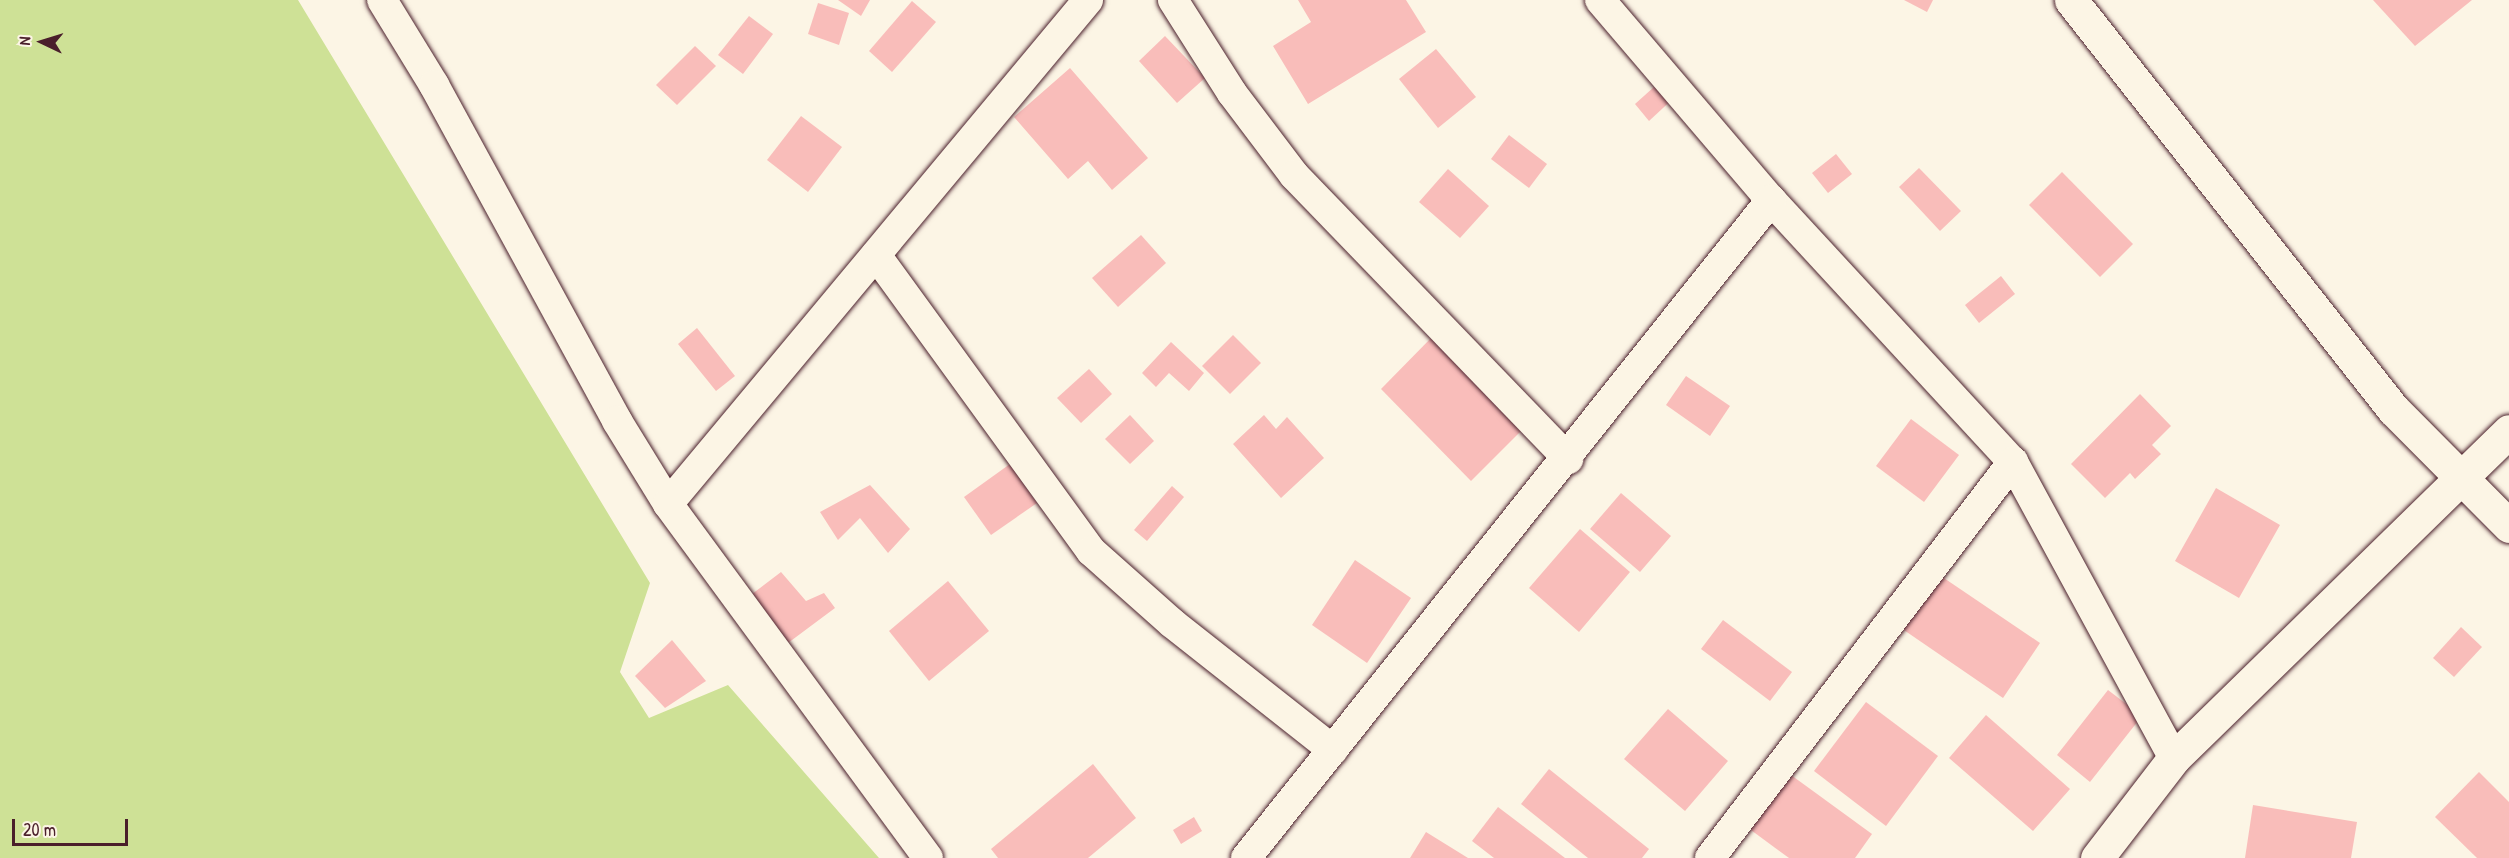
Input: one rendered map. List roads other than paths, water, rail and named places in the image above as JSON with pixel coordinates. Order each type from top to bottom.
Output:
[{"type":"street","points":[[382,0],[434,85],[617,421],[668,504],[928,858]]},
{"type":"street","points":[[668,504],[1088,0]]},
{"type":"street","points":[[1173,0],[1232,93],[1294,175],[1568,459]]},
{"type":"street","points":[[1600,0],[1771,200],[2013,462],[2174,758]]},
{"type":"street","points":[[2071,0],[2393,409],[2509,526]]},
{"type":"street","points":[[1246,858],[1568,459],[1771,200]]},
{"type":"street","points":[[876,255],[1090,551],[1172,623],[1333,750]]},
{"type":"street","points":[[2097,858],[2174,758],[2459,476],[2509,431]]},
{"type":"street","points":[[1710,858],[2013,462]]}]
